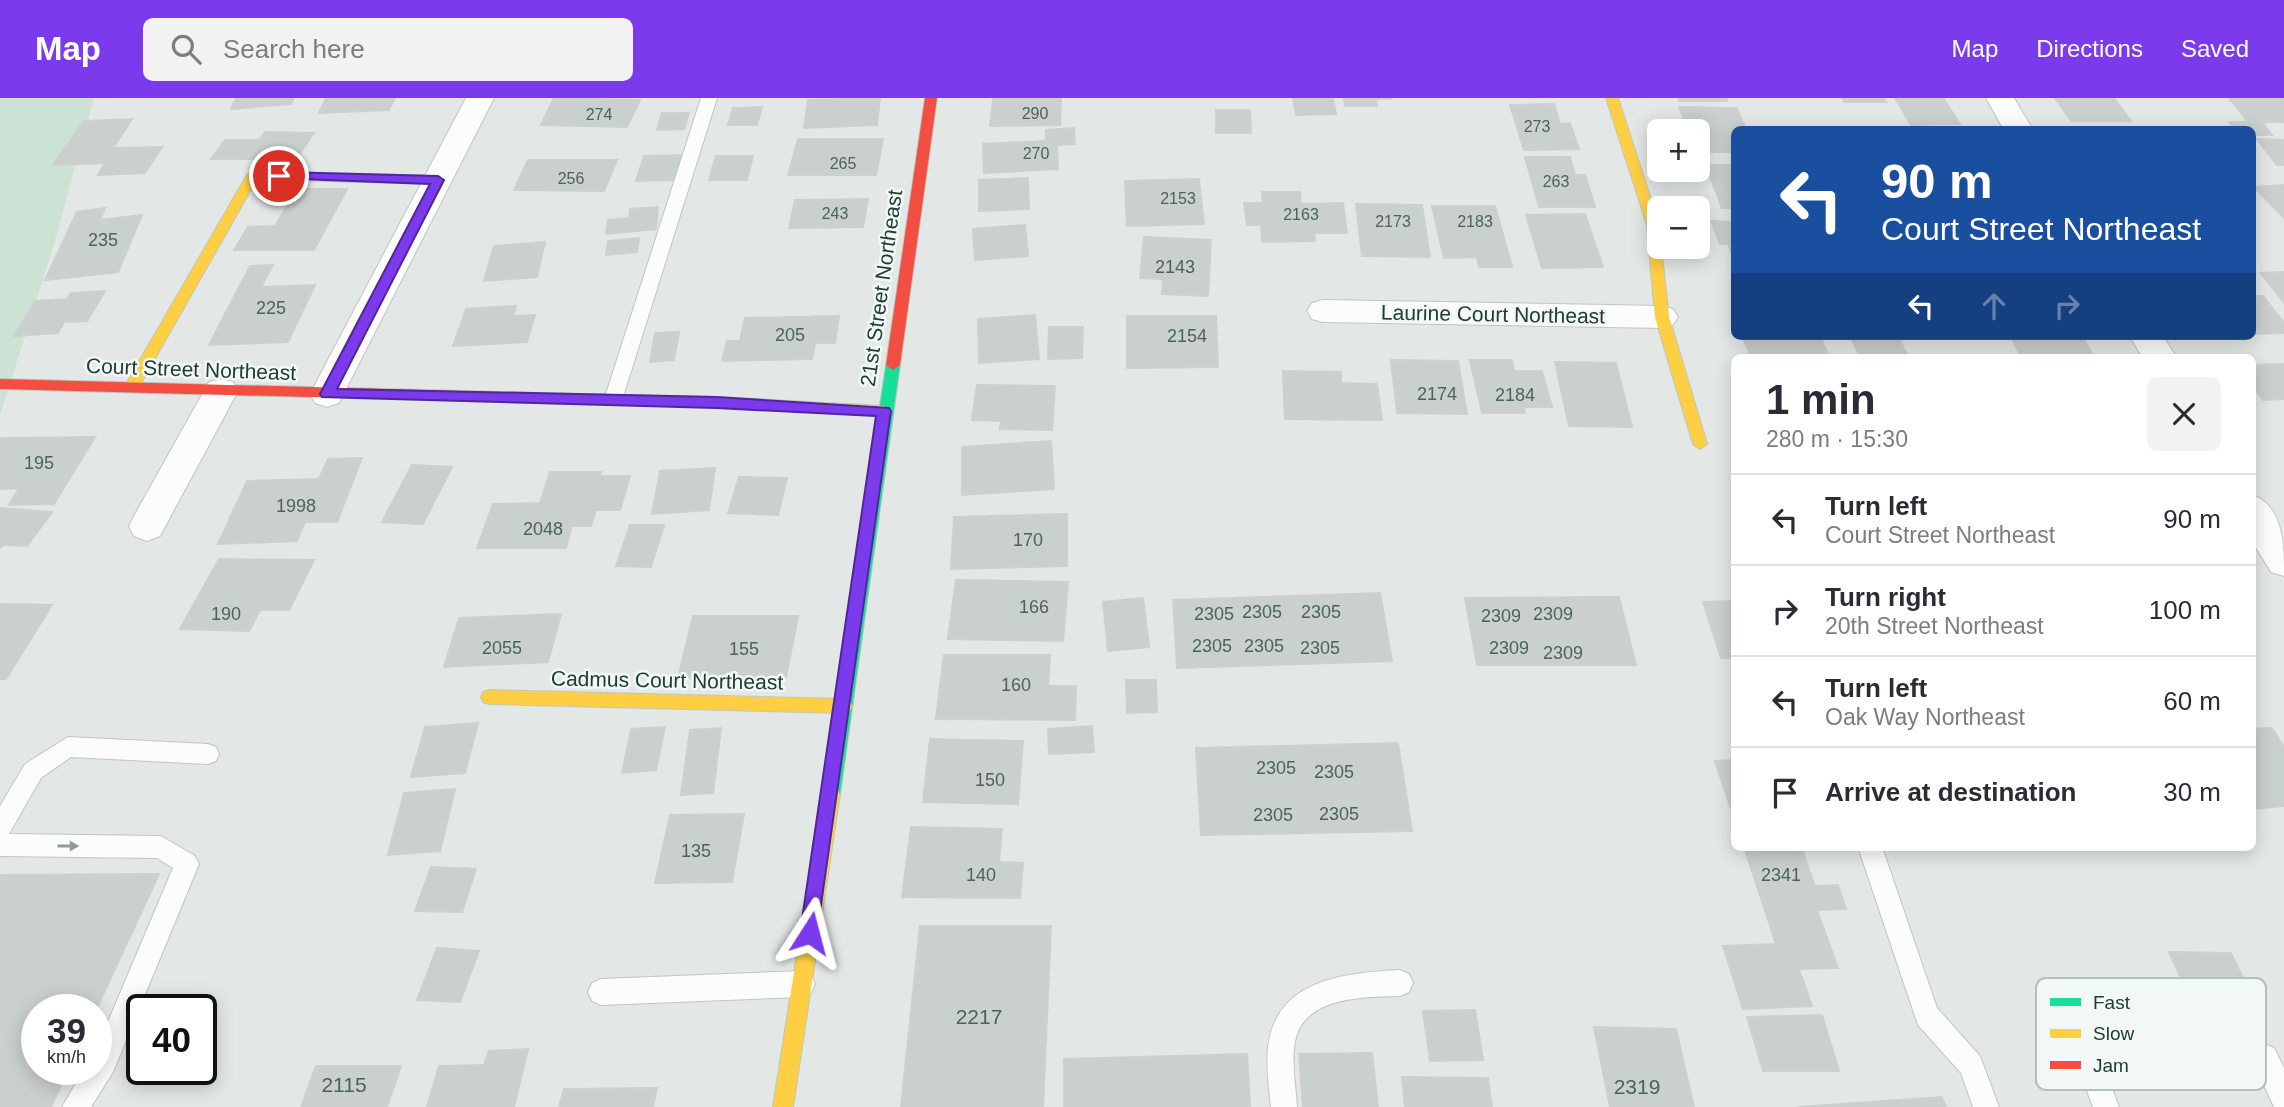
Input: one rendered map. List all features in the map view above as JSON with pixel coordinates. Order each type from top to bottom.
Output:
[{"type":"street","points":[[327,394],[481,98]]},
{"type":"street","name":"21st Street Northeast","points":[[783,1107],[844,706],[884,411],[931,98]]},
{"type":"street","points":[[1612,98],[1653,225],[1662,317],[1700,444]]},
{"type":"street","points":[[2000,98],[2018,126]]},
{"type":"street","points":[[131,388],[253,175],[438,180]]},
{"type":"street","name":"Laurine Court Northeast","points":[[1323,312],[1662,317]]},
{"type":"street","name":"Court Street Northeast","points":[[0,384],[613,400],[884,411]]},
{"type":"street","points":[[147,526],[221,391]]},
{"type":"street","points":[[2256,516],[2284,561]]},
{"type":"street","name":"Cadmus Court Northeast","points":[[489,697],[844,706]]},
{"type":"lane","points":[[613,400],[709,98]]},
{"type":"lane","points":[[0,828],[33,771],[68,747],[208,754]]},
{"type":"lane","points":[[0,845],[161,847],[187,864],[104,1063],[75,1107]]},
{"type":"lane","points":[[1871,851],[1927,1016],[1970,1065],[1986,1107]]},
{"type":"lane","points":[[601,992],[802,984]]},
{"type":"lane","points":[[1284,1107],[1281,1051],[1284,1034],[1296,1012],[1314,998],[1335,988],[1399,984]]},
{"type":"lane","points":[[2266,1059],[2284,1098]]},
{"type":"lane","points":[[2100,1090],[2106,1107]]},
{"type":"green space","points":[[0,98],[94,98],[55,241],[0,415]]},
{"type":"building","points":[[236,98],[294,98],[291,104],[231,109]]},
{"type":"building","points":[[326,98],[395,98],[389,110],[319,113]]},
{"type":"building","points":[[554,98],[640,100],[627,127],[541,125]]},
{"type":"building","points":[[880,98],[877,125],[804,128],[808,100]]},
{"type":"building","points":[[1061,98],[1060,125],[990,126],[993,99]]},
{"type":"building","points":[[1293,98],[1333,98],[1336,114],[1296,115]]},
{"type":"building","points":[[1344,98],[1391,99],[1376,99],[1377,106],[1345,106]]},
{"type":"building","points":[[1678,98],[1726,98],[1727,101],[1679,101]]},
{"type":"building","points":[[1842,98],[1883,98],[1886,102],[1844,102]]},
{"type":"building","points":[[1895,98],[1943,98],[1960,124],[1911,125]]},
{"type":"building","points":[[2055,98],[2114,98],[2131,121],[2071,121]]},
{"type":"building","points":[[2229,98],[2284,98],[2284,122],[2248,122]]},
{"type":"building","points":[[1554,104],[1560,124],[1570,123],[1579,149],[1524,150],[1510,105]]},
{"type":"building","points":[[762,107],[757,125],[728,125],[733,108]]},
{"type":"building","points":[[1679,107],[1737,108],[1744,126],[1731,126],[1731,152],[1710,152],[1710,119],[1684,119]]},
{"type":"building","points":[[1216,110],[1250,110],[1251,133],[1216,133]]},
{"type":"building","points":[[662,113],[689,113],[684,129],[657,130]]},
{"type":"building","points":[[132,119],[113,148],[162,147],[145,173],[98,175],[105,163],[53,165],[84,121]]},
{"type":"building","points":[[2229,122],[2262,122],[2272,135],[2256,135],[2256,126],[2232,126]]},
{"type":"building","points":[[1074,128],[1075,144],[1057,145],[1058,169],[984,173],[983,144],[1046,141],[1046,130]]},
{"type":"building","points":[[265,132],[314,133],[299,155],[273,155],[269,159],[211,159],[225,140],[260,140]]},
{"type":"building","points":[[798,139],[883,139],[876,175],[788,175]]},
{"type":"building","points":[[2257,139],[2284,140],[2284,165],[2277,165]]},
{"type":"building","points":[[685,155],[677,180],[636,181],[644,156]]},
{"type":"building","points":[[716,156],[753,156],[747,180],[709,180]]},
{"type":"building","points":[[1525,157],[1570,157],[1575,175],[1585,175],[1595,207],[1539,207]]},
{"type":"building","points":[[528,160],[617,160],[604,191],[514,190]]},
{"type":"building","points":[[1710,165],[1731,165],[1731,208],[1722,208],[1710,176]]},
{"type":"building","points":[[1028,178],[1029,209],[979,211],[979,180]]},
{"type":"building","points":[[1199,179],[1204,224],[1127,226],[1125,181]]},
{"type":"building","points":[[2284,185],[2284,218],[2256,189],[2256,187]]},
{"type":"building","points":[[297,189],[347,189],[314,250],[234,250],[248,227],[275,226]]},
{"type":"building","points":[[1262,192],[1300,192],[1301,204],[1343,203],[1347,233],[1314,233],[1315,241],[1262,242],[1261,225],[1247,225],[1244,203],[1263,203]]},
{"type":"building","points":[[868,199],[863,227],[789,228],[795,200]]},
{"type":"building","points":[[1356,204],[1422,205],[1430,257],[1362,256]]},
{"type":"building","points":[[1432,206],[1495,206],[1512,267],[1479,267],[1477,257],[1444,258]]},
{"type":"building","points":[[658,207],[656,229],[606,234],[608,220],[629,218],[630,209]]},
{"type":"building","points":[[105,208],[100,220],[142,215],[118,272],[45,280],[77,212]]},
{"type":"building","points":[[1585,214],[1603,267],[1542,268],[1526,215]]},
{"type":"building","points":[[1711,221],[1731,222],[1731,252],[1728,244],[1720,244]]},
{"type":"building","points":[[1025,225],[1028,256],[975,260],[973,229]]},
{"type":"building","points":[[1144,237],[1211,240],[1208,296],[1162,294],[1163,279],[1140,278]]},
{"type":"building","points":[[639,238],[637,252],[606,255],[608,241]]},
{"type":"building","points":[[545,242],[537,277],[484,281],[494,246]]},
{"type":"building","points":[[273,265],[261,287],[315,285],[288,342],[209,345],[250,266]]},
{"type":"building","points":[[2284,272],[2284,303],[2261,273]]},
{"type":"building","points":[[105,291],[87,321],[64,322],[58,333],[14,336],[35,301],[67,299],[71,293]]},
{"type":"building","points":[[2256,296],[2263,296],[2284,323],[2284,333],[2256,334]]},
{"type":"building","points":[[516,306],[513,316],[535,315],[527,342],[453,346],[466,309]]},
{"type":"building","points":[[1035,315],[1039,359],[979,363],[978,319]]},
{"type":"building","points":[[839,316],[835,343],[815,343],[812,359],[722,361],[727,341],[740,341],[745,318]]},
{"type":"building","points":[[1127,316],[1216,316],[1218,367],[1127,368]]},
{"type":"building","points":[[1049,327],[1083,327],[1082,358],[1048,359]]},
{"type":"building","points":[[679,332],[674,360],[650,362],[655,333]]},
{"type":"building","points":[[1744,340],[1822,340],[1828,354],[1750,354]]},
{"type":"building","points":[[1852,340],[1900,340],[1907,354],[1859,354]]},
{"type":"building","points":[[2012,340],[2085,341],[2092,354],[2020,354]]},
{"type":"building","points":[[1391,360],[1458,361],[1467,414],[1397,413]]},
{"type":"building","points":[[1470,360],[1512,360],[1514,371],[1542,371],[1552,407],[1524,407],[1525,413],[1482,413]]},
{"type":"building","points":[[1555,362],[1616,363],[1632,427],[1569,426]]},
{"type":"building","points":[[2284,364],[2284,399],[2263,400],[2256,391],[2256,365]]},
{"type":"building","points":[[1283,371],[1341,372],[1341,383],[1377,384],[1382,420],[1285,419]]},
{"type":"building","points":[[977,385],[1055,386],[1052,430],[1000,429],[1001,421],[972,420]]},
{"type":"building","points":[[95,437],[54,504],[9,505],[19,488],[0,489],[0,438]]},
{"type":"building","points":[[1051,441],[1054,489],[962,495],[962,447]]},
{"type":"building","points":[[362,458],[337,522],[305,522],[297,541],[218,544],[247,481],[319,479],[328,459]]},
{"type":"building","points":[[412,465],[452,467],[423,524],[382,522]]},
{"type":"building","points":[[715,468],[709,510],[652,514],[660,471]]},
{"type":"building","points":[[550,472],[601,472],[600,476],[630,476],[620,510],[596,510],[591,526],[572,526],[566,548],[477,548],[493,504],[540,503]]},
{"type":"building","points":[[739,477],[787,478],[778,515],[728,513]]},
{"type":"building","points":[[0,508],[52,512],[27,546],[3,545],[0,548]]},
{"type":"building","points":[[1067,514],[1067,566],[951,569],[954,517]]},
{"type":"building","points":[[630,525],[664,525],[651,567],[616,566]]},
{"type":"building","points":[[219,559],[314,560],[289,610],[260,610],[249,631],[180,629]]},
{"type":"building","points":[[956,580],[1068,582],[1063,641],[948,639]]},
{"type":"building","points":[[1380,593],[1392,661],[1177,668],[1173,600]]},
{"type":"building","points":[[1619,597],[1636,665],[1477,665],[1465,598]]},
{"type":"building","points":[[1143,598],[1149,647],[1108,651],[1103,602]]},
{"type":"building","points":[[1731,601],[1731,658],[1721,658],[1703,602]]},
{"type":"building","points":[[0,604],[52,605],[6,679],[0,679]]},
{"type":"building","points":[[561,614],[548,662],[444,667],[459,618]]},
{"type":"building","points":[[693,616],[798,616],[786,678],[678,678]]},
{"type":"building","points":[[944,655],[1050,655],[1048,686],[1076,686],[1075,720],[936,719]]},
{"type":"building","points":[[1126,680],[1156,680],[1157,712],[1127,713]]},
{"type":"building","points":[[478,723],[465,773],[411,777],[425,727]]},
{"type":"building","points":[[1092,726],[1094,752],[1049,754],[1048,729]]},
{"type":"building","points":[[665,727],[656,770],[622,773],[631,729]]},
{"type":"building","points":[[721,728],[713,793],[681,795],[690,730]]},
{"type":"building","points":[[2272,728],[2284,747],[2284,806],[2256,809],[2256,729]]},
{"type":"building","points":[[930,739],[1023,741],[1018,804],[923,802]]},
{"type":"building","points":[[1398,743],[1412,831],[1201,835],[1196,748]]},
{"type":"building","points":[[1731,760],[1731,809],[1715,761]]},
{"type":"building","points":[[455,789],[440,851],[388,855],[404,793]]},
{"type":"building","points":[[744,814],[732,882],[655,883],[670,815]]},
{"type":"building","points":[[911,827],[1002,829],[999,862],[1023,863],[1020,898],[902,897]]},
{"type":"building","points":[[1745,851],[1802,851],[1815,886],[1838,885],[1846,909],[1817,910],[1838,968],[1799,969],[1812,1006],[1743,1009],[1723,946],[1776,944]]},
{"type":"building","points":[[431,867],[476,869],[462,912],[415,911]]},
{"type":"building","points":[[159,874],[103,994],[21,994],[21,1085],[61,1085],[51,1107],[0,1107],[0,875]]},
{"type":"building","points":[[920,926],[1051,926],[1043,1107],[901,1107]]},
{"type":"building","points":[[437,948],[479,951],[460,1002],[417,1000]]},
{"type":"building","points":[[2169,952],[2231,953],[2243,978],[2181,978]]},
{"type":"building","points":[[1475,1010],[1483,1060],[1430,1061],[1423,1011]]},
{"type":"building","points":[[1822,1015],[1839,1071],[1763,1071],[1747,1017]]},
{"type":"building","points":[[1594,1027],[1676,1029],[1694,1107],[1610,1107]]},
{"type":"building","points":[[528,1049],[514,1107],[427,1107],[439,1066],[484,1065],[489,1051]]},
{"type":"building","points":[[1372,1053],[1378,1107],[1303,1107],[1299,1054]]},
{"type":"building","points":[[1247,1054],[1250,1107],[1064,1107],[1064,1059]]},
{"type":"building","points":[[316,1066],[401,1066],[387,1107],[301,1107]]},
{"type":"building","points":[[1402,1077],[1488,1078],[1492,1107],[1405,1107]]},
{"type":"building","points":[[657,1088],[653,1107],[559,1107],[564,1089]]},
{"type":"building","points":[[1942,1097],[1946,1107],[1798,1107]]},
{"type":"traffic: fast","points":[[831,794],[893,365]]},
{"type":"traffic: slow","points":[[1612,98],[1653,225],[1662,317],[1700,444]]},
{"type":"traffic: slow","points":[[131,388],[253,175],[438,180]]},
{"type":"traffic: slow","points":[[579,399],[716,402],[884,411]]},
{"type":"traffic: slow","points":[[489,697],[844,706]]},
{"type":"traffic: slow","points":[[783,1107],[831,794]]},
{"type":"traffic: jam","points":[[893,365],[931,98]]},
{"type":"traffic: jam","points":[[0,384],[579,399]]},
{"type":"route","points":[[279,176],[438,180],[327,394],[716,402],[884,411],[810,933]]}]
